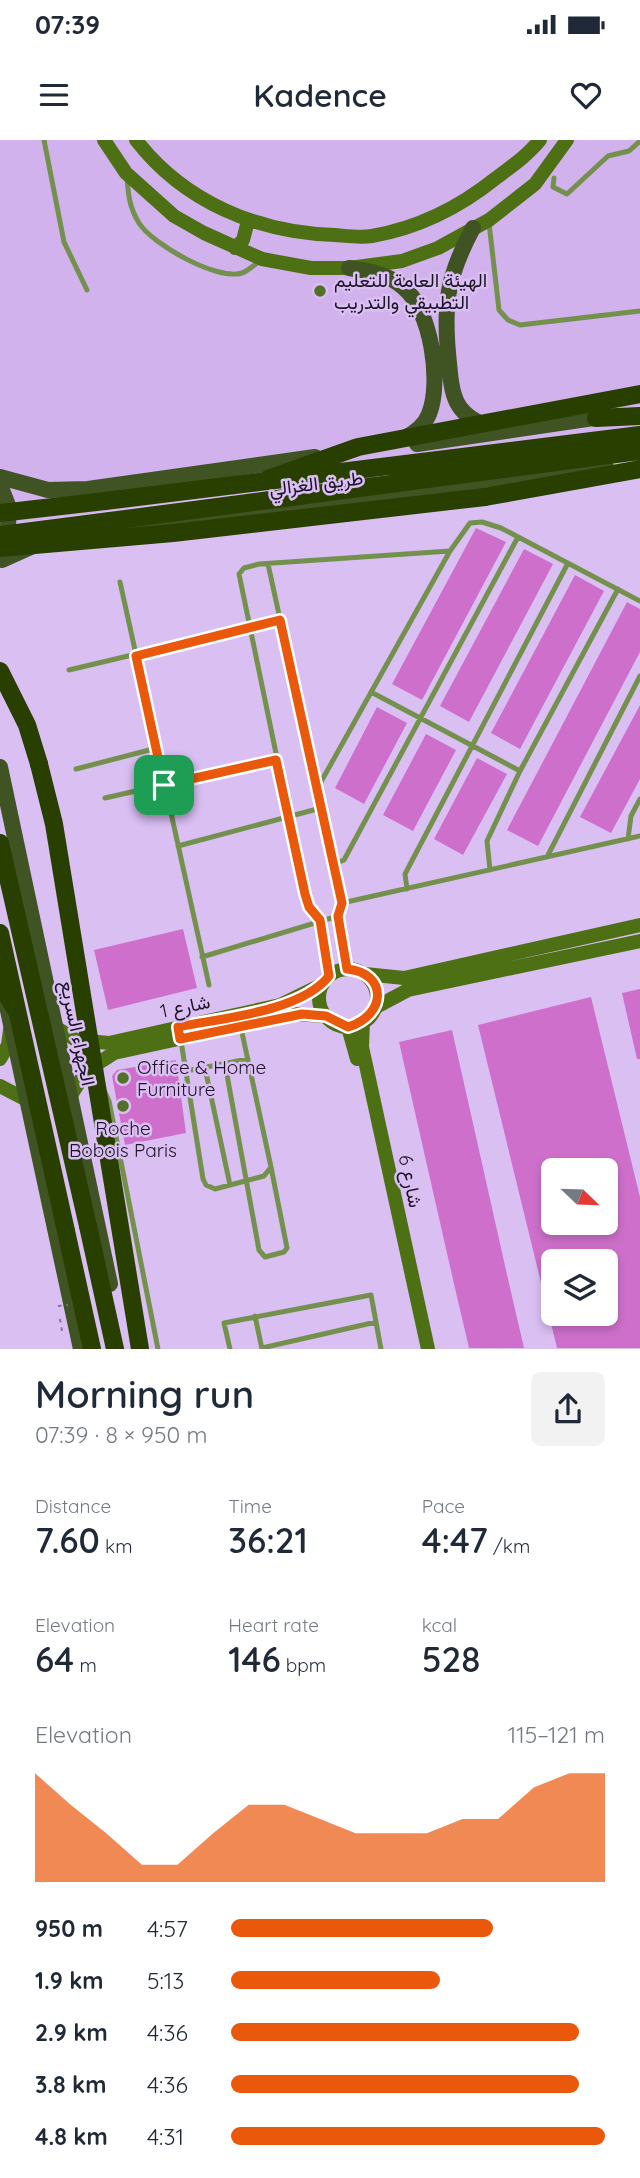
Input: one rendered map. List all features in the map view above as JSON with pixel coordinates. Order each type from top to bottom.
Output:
[{"type":"highway","points":[[268,478],[358,447],[640,394]]},
{"type":"highway","points":[[596,418],[640,416]]},
{"type":"highway","name":"طريق الغزالي","points":[[0,513],[268,478],[640,435]]},
{"type":"highway","name":"طريق الغزالي","points":[[0,535],[640,451]]},
{"type":"highway","points":[[601,456],[640,461]]},
{"type":"highway","points":[[1,557],[173,533],[485,497],[640,469]]},
{"type":"highway","points":[[0,671],[27,725],[54,824],[140,1349]]},
{"type":"highway","name":"الجهراء السريع","points":[[0,843],[115,1349]]},
{"type":"highway","points":[[0,933],[92,1349]]},
{"type":"highway","points":[[0,984],[16,1010]]},
{"type":"main road","points":[[473,228],[459,253],[449,283],[444,318],[452,396],[466,416],[485,426],[517,431]]},
{"type":"main road","points":[[349,268],[379,273],[403,286],[417,301],[427,322],[435,394],[429,416],[414,433],[385,447]]},
{"type":"main road","name":"طريق الغزالي","points":[[0,477],[48,490],[88,489],[517,431],[640,410]]},
{"type":"main road","name":"طريق الغزالي","points":[[1,557],[61,537],[640,461]]},
{"type":"main road","points":[[0,485],[7,501],[10,526],[1,557]]},
{"type":"main road","name":"الجهراء السريع","points":[[0,767],[123,1349]]},
{"type":"main road","points":[[0,973],[81,1349]]},
{"type":"street","points":[[104,140],[126,173],[174,216],[262,259],[311,268],[349,268],[402,261],[438,248],[489,220],[535,184],[567,140]]},
{"type":"street","points":[[136,140],[149,156],[187,191],[248,221],[303,235],[371,236],[427,221],[479,192],[517,163],[540,140]]},
{"type":"street","points":[[517,163],[523,163],[534,171],[535,184]]},
{"type":"street","points":[[235,247],[243,240],[248,221]]},
{"type":"street","points":[[640,925],[404,978],[365,974],[347,969],[326,980],[320,995],[326,1016],[348,1027],[363,1022],[376,1007],[408,990],[640,941]]},
{"type":"street","points":[[365,974],[376,989],[376,1007]]},
{"type":"street","name":"شارع 1","points":[[239,1020],[292,1001],[326,980]]},
{"type":"street","name":"شارع 1","points":[[55,1027],[76,1040],[100,1044],[179,1033],[239,1020],[293,1014],[326,1016]]},
{"type":"street","name":"شارع 6","points":[[363,1022],[362,1047],[428,1349]]},
{"type":"street","name":"شارع 6","points":[[348,1027],[419,1349]]},
{"type":"street","points":[[0,1059],[8,1045],[10,1029]]},
{"type":"street","name":"شارع 1","points":[[70,1097],[79,1079],[93,1065],[114,1053],[179,1033]]},
{"type":"street","points":[[0,1086],[26,1099]]},
{"type":"lane","points":[[44,140],[64,242],[87,290]]},
{"type":"lane","points":[[554,178],[553,187],[567,194],[608,156],[629,151],[640,141]]},
{"type":"lane","points":[[126,173],[129,203],[140,225],[194,263],[218,274],[242,273],[262,259]]},
{"type":"lane","points":[[489,220],[499,310],[509,320],[520,325],[640,311]]},
{"type":"lane","points":[[317,789],[450,551],[470,523],[482,522],[519,537],[640,601]]},
{"type":"lane","points":[[334,863],[344,860],[519,537]]},
{"type":"lane","points":[[326,980],[320,920],[309,907],[248,628],[239,574],[244,568],[268,564],[450,551]]},
{"type":"lane","points":[[407,888],[405,874],[568,563]]},
{"type":"lane","points":[[268,564],[342,903],[338,916],[347,969]]},
{"type":"lane","points":[[120,582],[209,985]]},
{"type":"lane","points":[[490,870],[487,841],[520,771],[618,589]]},
{"type":"lane","points":[[69,670],[280,620]]},
{"type":"lane","points":[[547,857],[640,676]]},
{"type":"lane","points":[[371,692],[520,771]]},
{"type":"lane","points":[[76,769],[156,748]]},
{"type":"lane","points":[[105,798],[276,760]]},
{"type":"lane","points":[[628,839],[631,816],[640,799]]},
{"type":"lane","points":[[178,846],[321,808]]},
{"type":"lane","points":[[342,903],[640,836]]},
{"type":"lane","points":[[202,957],[338,916]]},
{"type":"lane","points":[[225,1064],[261,1256],[273,1257],[284,1252],[286,1244],[239,1020]]},
{"type":"lane","points":[[179,1033],[203,1179],[210,1188],[230,1185],[264,1176],[271,1167]]},
{"type":"lane","points":[[186,1071],[247,1059]]},
{"type":"lane","points":[[205,1068],[230,1185]]},
{"type":"lane","points":[[79,1079],[98,1084],[107,1094],[158,1349]]},
{"type":"lane","points":[[117,1137],[106,1141],[100,1156],[114,1242],[120,1251],[140,1254]]},
{"type":"lane","points":[[230,1349],[224,1323],[371,1295],[381,1349]]},
{"type":"lane","points":[[255,1316],[262,1348],[376,1322]]},
{"type":"path","points":[[60,1319],[62,1331]]},
{"type":"shaded area","name":"الهيئة العامة للتعليم التطبيقي والتدريب","points":[[0,140],[640,140],[640,442],[0,525]]},
{"type":"building","points":[[476,528],[506,542],[422,700],[392,684]]},
{"type":"building","points":[[524,549],[553,564],[469,722],[440,706]]},
{"type":"building","points":[[575,575],[604,591],[520,749],[491,733]]},
{"type":"building","points":[[627,602],[640,609],[640,652],[538,846],[507,830]]},
{"type":"building","points":[[640,705],[640,779],[611,833],[580,817]]},
{"type":"building","points":[[377,707],[407,723],[364,804],[335,788]]},
{"type":"building","points":[[426,734],[456,750],[413,831],[383,815]]},
{"type":"building","points":[[477,758],[507,774],[463,855],[434,839]]},
{"type":"building","points":[[183,929],[197,988],[108,1010],[94,950]]},
{"type":"building","points":[[640,989],[640,1059],[637,1059],[622,993]]},
{"type":"building","points":[[591,997],[640,1197],[640,1348],[557,1348],[552,1326],[618,1326],[618,1249],[541,1249],[541,1283],[478,1025]]},
{"type":"building","points":[[452,1030],[524,1348],[469,1348],[399,1042]]},
{"type":"building","points":[[176,1060],[186,1133],[125,1145],[112,1076],[117,1070]]},
{"type":"place","name":"الهيئة العامة للتعليم التطبيقي والتدريب","points":[[320,291]]},
{"type":"place","name":"Office & Home Furniture","points":[[123,1078]]},
{"type":"place","name":"Roche Bobois Paris","points":[[123,1106]]},
{"type":"route","points":[[280,620],[342,903],[338,916],[347,969],[365,974],[372,981],[377,998],[371,1016],[348,1027],[334,1023],[326,1016],[293,1014],[180,1039],[178,1027],[292,1001],[313,991],[329,976],[320,920],[309,907],[305,894],[276,760],[164,785],[136,656],[280,620]]}]
